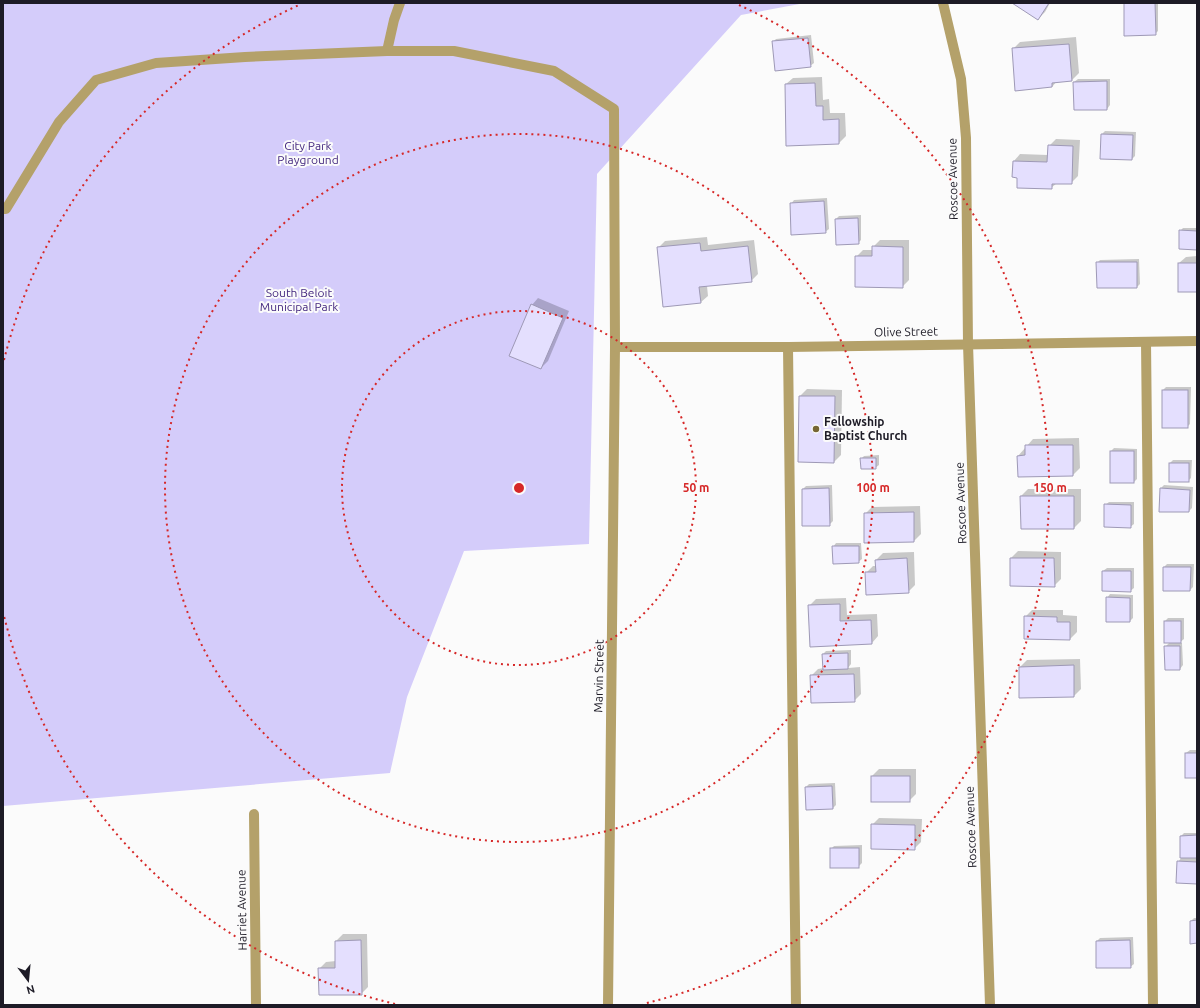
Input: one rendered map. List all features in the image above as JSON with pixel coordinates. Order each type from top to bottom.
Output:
[{"type":"street","points":[[3,209],[6,209],[59,122],[96,80],[156,63],[245,57],[388,51],[394,20],[400,3]]},
{"type":"street","name":"Roscoe Avenue","points":[[943,3],[961,79],[966,138],[968,344],[990,1005]]},
{"type":"street","name":"Marvin Street","points":[[388,51],[454,51],[554,71],[614,109],[615,347],[608,1005]]},
{"type":"street","name":"Olive Street","points":[[615,347],[788,347],[1197,341]]},
{"type":"street","points":[[1146,342],[1153,1005]]},
{"type":"street","points":[[788,347],[796,1005]]},
{"type":"street","name":"Harriet Avenue","points":[[254,814],[256,1005]]},
{"type":"green space","name":"South Beloit Municipal Park","points":[[3,3],[805,3],[741,15],[597,174],[589,544],[464,551],[407,697],[390,773],[3,806]]},
{"type":"building","points":[[1012,3],[1049,3],[1038,20]]},
{"type":"building","points":[[1124,3],[1155,3],[1156,35],[1124,36]]},
{"type":"building","points":[[808,38],[811,67],[775,71],[772,41]]},
{"type":"building","points":[[1069,44],[1072,81],[1052,83],[1052,87],[1015,91],[1012,48]]},
{"type":"building","points":[[1107,81],[1107,110],[1074,110],[1073,82]]},
{"type":"building","points":[[815,83],[816,106],[823,106],[823,120],[839,119],[839,144],[786,146],[785,84]]},
{"type":"building","points":[[1101,134],[1133,135],[1132,160],[1100,159]]},
{"type":"building","points":[[1048,145],[1073,146],[1072,184],[1052,184],[1052,189],[1017,188],[1017,178],[1012,177],[1013,161],[1047,162]]},
{"type":"building","points":[[824,201],[826,233],[791,235],[790,203]]},
{"type":"building","points":[[858,218],[859,244],[836,245],[835,219]]},
{"type":"building","points":[[1179,230],[1197,231],[1197,250],[1179,249]]},
{"type":"building","points":[[700,243],[701,251],[748,246],[752,282],[699,287],[701,303],[663,307],[657,247]]},
{"type":"building","points":[[872,246],[903,247],[903,288],[855,287],[855,256],[872,256]]},
{"type":"building","points":[[1096,262],[1137,262],[1137,288],[1097,288]]},
{"type":"building","points":[[1178,263],[1197,263],[1197,292],[1178,292]]},
{"type":"building","points":[[531,304],[563,318],[541,369],[509,356]]},
{"type":"building","points":[[1162,390],[1188,390],[1188,428],[1162,428]]},
{"type":"building","name":"Fellowship Baptist Church","points":[[799,396],[835,396],[834,463],[798,462]]},
{"type":"building","points":[[1025,445],[1073,445],[1073,476],[1018,477],[1017,456],[1025,455]]},
{"type":"building","points":[[1110,451],[1134,451],[1134,483],[1110,483]]},
{"type":"building","points":[[860,458],[876,458],[876,469],[861,469]]},
{"type":"building","points":[[1169,463],[1189,463],[1189,482],[1169,482]]},
{"type":"building","points":[[829,488],[830,526],[802,526],[802,489]]},
{"type":"building","points":[[1160,488],[1190,490],[1189,512],[1159,512]]},
{"type":"building","points":[[1020,496],[1074,496],[1074,529],[1021,529]]},
{"type":"building","points":[[1104,504],[1131,505],[1131,528],[1104,527]]},
{"type":"building","points":[[914,512],[914,542],[864,543],[864,513]]},
{"type":"building","points":[[832,546],[859,546],[859,563],[833,564]]},
{"type":"building","points":[[907,558],[909,593],[866,595],[865,572],[876,572],[875,560]]},
{"type":"building","points":[[1010,558],[1054,558],[1055,587],[1010,586]]},
{"type":"building","points":[[1163,567],[1191,567],[1190,591],[1163,591]]},
{"type":"building","points":[[1102,571],[1131,571],[1131,592],[1102,591]]},
{"type":"building","points":[[1106,597],[1130,598],[1130,622],[1106,622]]},
{"type":"building","points":[[840,604],[840,621],[871,620],[872,644],[810,647],[808,605]]},
{"type":"building","points":[[1024,616],[1057,617],[1057,622],[1070,622],[1070,640],[1024,639]]},
{"type":"building","points":[[1164,621],[1181,621],[1181,643],[1164,643]]},
{"type":"building","points":[[1164,646],[1180,646],[1180,670],[1165,670]]},
{"type":"building","points":[[848,653],[848,669],[823,670],[822,654]]},
{"type":"building","points":[[1074,665],[1074,697],[1019,698],[1019,667]]},
{"type":"building","points":[[854,674],[855,702],[811,703],[810,675]]},
{"type":"building","points":[[1185,753],[1197,753],[1197,778],[1185,778]]},
{"type":"building","points":[[871,776],[910,776],[910,802],[871,802]]},
{"type":"building","points":[[832,786],[833,809],[806,810],[805,787]]},
{"type":"building","points":[[871,824],[915,825],[915,850],[871,849]]},
{"type":"building","points":[[1197,835],[1197,858],[1180,858],[1180,836]]},
{"type":"building","points":[[830,848],[859,848],[859,868],[830,868]]},
{"type":"building","points":[[1177,861],[1197,862],[1197,884],[1176,883]]},
{"type":"building","points":[[1197,920],[1197,943],[1190,944],[1190,921]]},
{"type":"building","points":[[361,940],[362,995],[319,995],[318,968],[335,968],[335,941]]},
{"type":"building","points":[[1130,940],[1131,968],[1096,968],[1096,941]]},
{"type":"place","name":"Fellowship Baptist Church","points":[[816,429]]},
{"type":"park label","name":"City Park Playground","points":[[308,153]]}]
